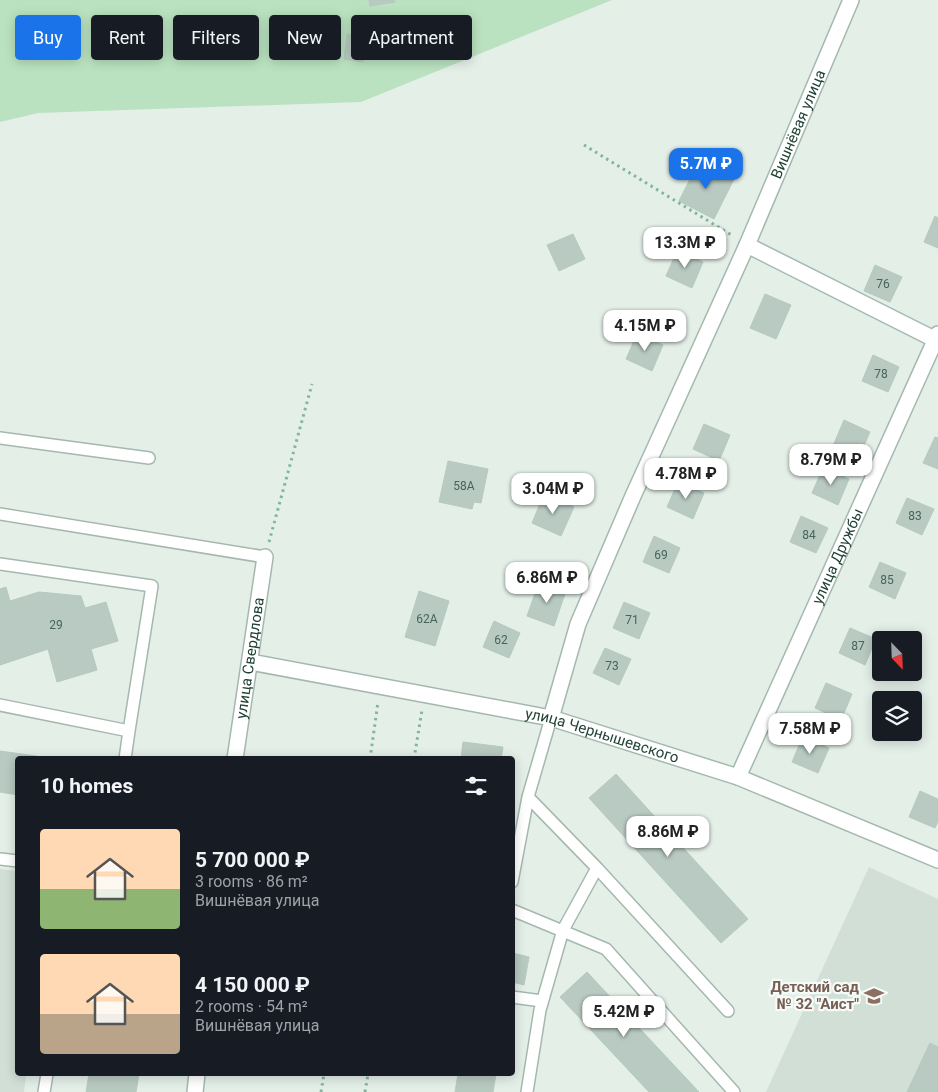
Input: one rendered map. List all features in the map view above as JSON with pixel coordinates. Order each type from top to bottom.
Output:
[{"type":"street","name":"Вишнёвая улица","points":[[551,718],[578,624],[633,496],[747,245],[851,0]]},
{"type":"street","points":[[747,245],[937,338]]},
{"type":"street","name":"улица Дружбы","points":[[738,777],[937,338]]},
{"type":"street","name":"улица Свердлова","points":[[236,756],[265,557]]},
{"type":"street","name":"улица Чернышевского","points":[[250,662],[551,718],[738,777],[938,860]]},
{"type":"street","points":[[195,1092],[197,1076]]},
{"type":"lane","points":[[0,438],[149,458]]},
{"type":"lane","points":[[0,514],[265,557]]},
{"type":"lane","points":[[0,564],[152,586],[125,756]]},
{"type":"lane","points":[[0,705],[129,731]]},
{"type":"lane","points":[[515,866],[528,797],[551,718]]},
{"type":"lane","points":[[528,797],[597,868],[728,1011]]},
{"type":"lane","points":[[0,859],[15,861]]},
{"type":"lane","points":[[527,1092],[542,1001],[563,930],[597,868]]},
{"type":"lane","points":[[515,911],[606,949],[734,1092]]},
{"type":"lane","points":[[515,997],[542,1001]]},
{"type":"lane","points":[[44,1092],[47,1076]]},
{"type":"path","points":[[584,146],[747,245]]},
{"type":"path","points":[[265,557],[312,384]]},
{"type":"path","points":[[370,756],[380,686]]},
{"type":"path","points":[[414,756],[424,695]]},
{"type":"path","points":[[321,1092],[324,1076]]},
{"type":"path","points":[[365,1092],[368,1076]]},
{"type":"shaded area","name":"Детский сад № 32 \"Аист\"","points":[[869,867],[938,899],[938,1092],[766,1092]]},
{"type":"shaded area","points":[[0,869],[15,871],[15,1076],[26,1076],[24,1092],[0,1092]]},
{"type":"green space","points":[[0,0],[612,0],[472,57],[472,15],[351,15],[351,60],[464,60],[361,102],[38,113],[0,122]]},
{"type":"building","points":[[369,0],[394,0],[395,2],[370,6]]},
{"type":"building","points":[[347,34],[351,35],[351,60],[363,60],[363,62],[344,59]]},
{"type":"building","points":[[699,161],[734,179],[714,219],[679,201]]},
{"type":"building","points":[[935,216],[938,218],[938,248],[924,242]]},
{"type":"building","points":[[573,234],[585,259],[559,271],[547,245]]},
{"type":"building","points":[[677,251],[703,262],[692,288],[666,276]]},
{"type":"building","points":[[875,265],[902,277],[890,302],[864,291]]},
{"type":"building","points":[[765,294],[791,305],[776,339],[750,328]]},
{"type":"building","points":[[637,334],[663,345],[652,371],[626,359]]},
{"type":"building","points":[[873,355],[899,367],[888,392],[862,381]]},
{"type":"building","points":[[844,420],[870,432],[859,457],[833,446]]},
{"type":"building","points":[[704,424],[730,435],[719,461],[693,449]]},
{"type":"building","points":[[935,437],[938,438],[938,469],[923,463]]},
{"type":"building","points":[[448,461],[488,469],[481,503],[474,502],[472,509],[439,502]]},
{"type":"building","points":[[823,468],[849,479],[838,505],[812,493]]},
{"type":"building","points":[[678,482],[704,493],[693,519],[667,507]]},
{"type":"building","points":[[544,494],[574,507],[561,536],[532,523]]},
{"type":"building","points":[[907,498],[934,509],[922,535],[896,523]]},
{"type":"building","points":[[801,516],[828,528],[816,553],[790,542]]},
{"type":"building","points":[[654,536],[680,548],[669,573],[643,562]]},
{"type":"building","points":[[880,562],[906,573],[895,599],[869,587]]},
{"type":"building","points":[[539,582],[566,591],[554,626],[527,616]]},
{"type":"building","points":[[6,587],[10,601],[39,592],[81,596],[85,608],[106,602],[118,641],[91,649],[97,670],[57,682],[48,649],[0,665],[0,589]]},
{"type":"building","points":[[419,591],[449,601],[435,646],[405,637]]},
{"type":"building","points":[[624,602],[650,613],[639,639],[613,628]]},
{"type":"building","points":[[494,621],[520,633],[509,658],[483,647]]},
{"type":"building","points":[[850,628],[872,637],[872,648],[865,665],[839,653]]},
{"type":"building","points":[[605,648],[631,659],[619,685],[593,673]]},
{"type":"building","points":[[826,683],[852,694],[841,720],[815,708]]},
{"type":"building","points":[[803,736],[829,748],[818,773],[792,762]]},
{"type":"building","points":[[463,742],[503,747],[502,756],[461,756]]},
{"type":"building","points":[[0,751],[36,756],[15,756],[15,794],[0,792]]},
{"type":"building","points":[[616,774],[748,919],[721,943],[589,798]]},
{"type":"building","points":[[920,791],[938,799],[938,821],[935,828],[909,817]]},
{"type":"building","points":[[515,954],[529,957],[524,985],[515,983]]},
{"type":"building","points":[[587,972],[699,1092],[649,1092],[560,997]]},
{"type":"building","points":[[930,1043],[938,1047],[938,1092],[907,1092]]},
{"type":"building","points":[[89,1076],[139,1076],[136,1092],[86,1092]]},
{"type":"building","points":[[458,1076],[496,1076],[493,1092],[455,1092]]},
{"type":"place","name":"Детский сад № 32 \"Аист\"","points":[[874,996]]}]
